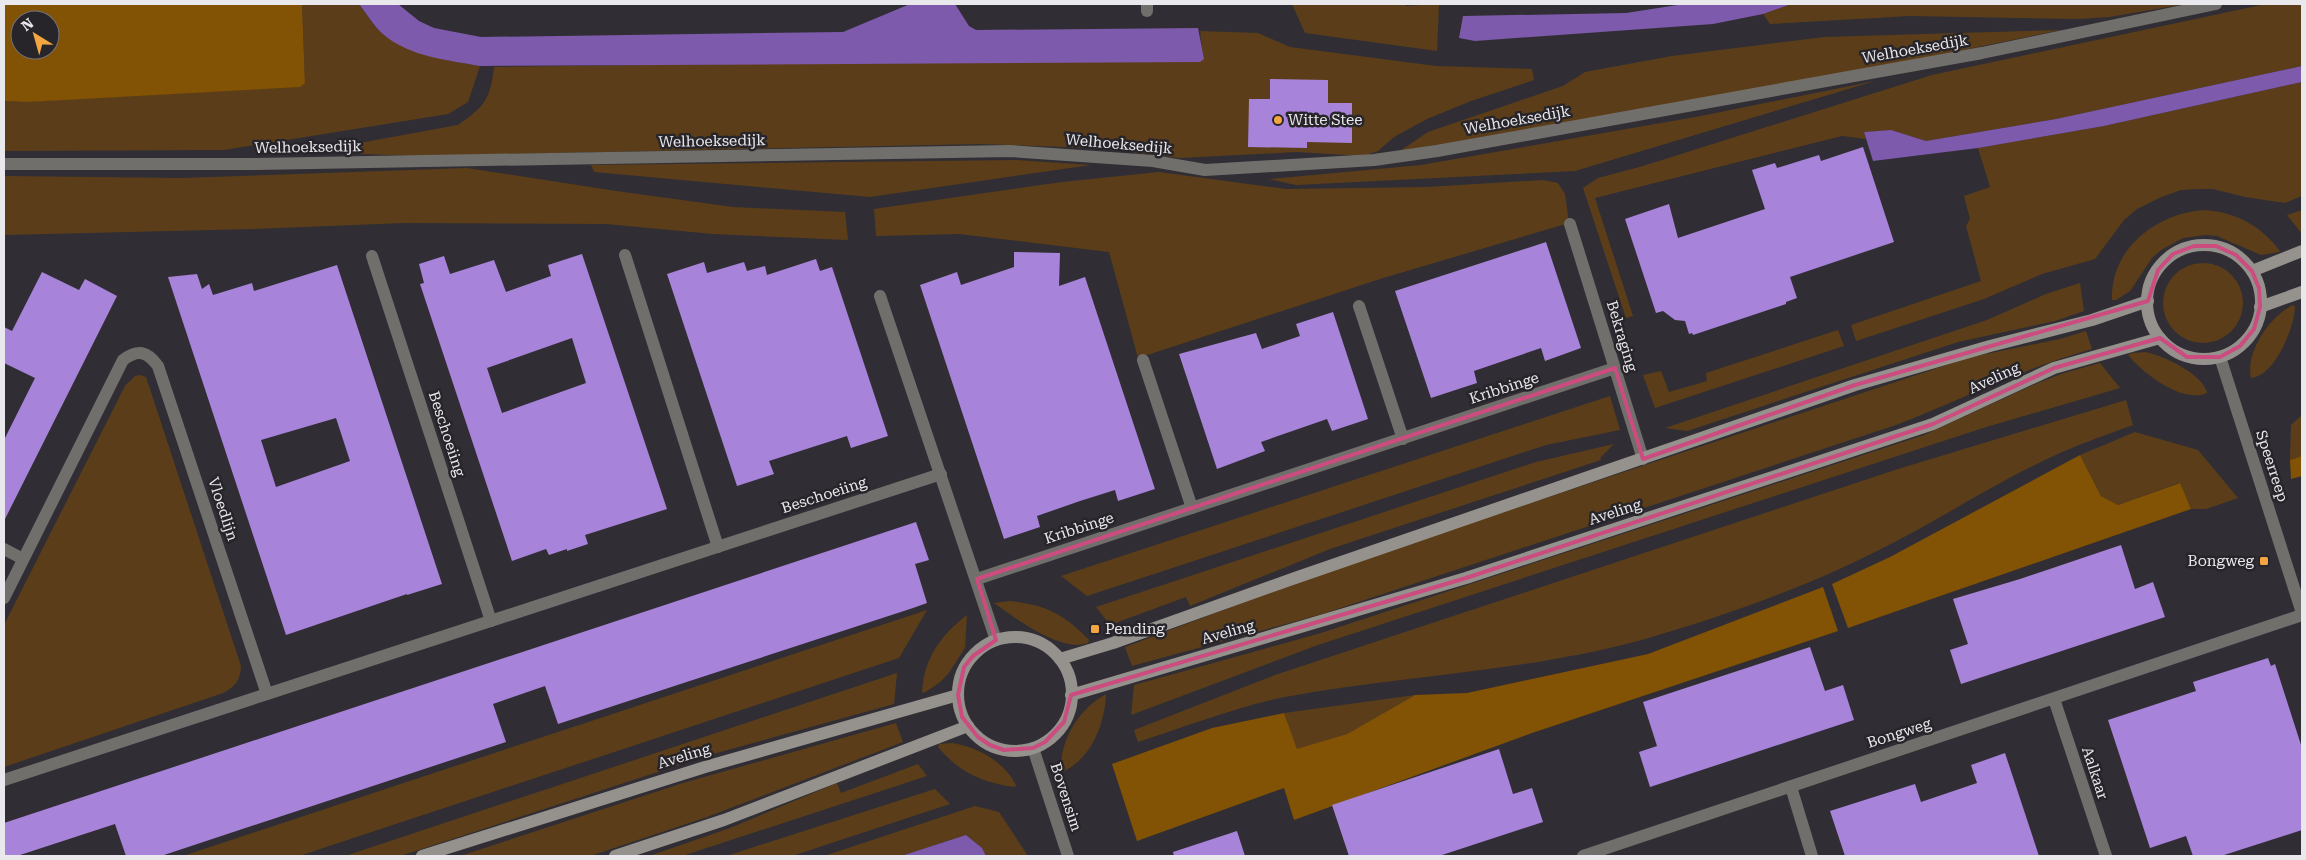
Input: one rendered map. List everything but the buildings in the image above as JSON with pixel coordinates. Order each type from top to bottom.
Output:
[{"type":"main road","points":[[2194,246],[2216,246],[2236,255],[2252,270],[2259,288],[2260,307],[2256,323],[2248,338],[2240,346],[2220,358],[2209,360],[2187,357],[2172,349],[2160,338],[2151,321],[2148,301],[2151,285],[2158,270],[2174,254],[2194,246]]},
{"type":"main road","points":[[2252,270],[2302,251]]},
{"type":"main road","points":[[2260,307],[2302,292]]},
{"type":"main road","name":"Aveling","points":[[1060,659],[1855,385],[1990,346],[2092,320],[2148,301]]},
{"type":"main road","name":"Aveling","points":[[1072,695],[1466,578],[1933,424],[2054,368],[2160,338]]},
{"type":"main road","points":[[1007,637],[1031,639],[1052,650],[1060,659],[1069,676],[1072,695],[1070,709],[1060,727],[1045,742],[1033,748],[1018,751],[1004,750],[990,745],[978,737],[968,726],[961,711],[958,695],[959,680],[972,656],[983,646],[1007,637]]},
{"type":"main road","name":"Aveling","points":[[422,856],[705,766],[958,695]]},
{"type":"main road","points":[[615,856],[724,820],[968,726]]},
{"type":"street","name":"Welhoeksedijk","points":[[4,164],[256,164],[1010,151],[1152,161],[1205,170],[1374,160],[1436,151],[1982,53],[2216,4]]},
{"type":"street","name":"Bekraging","points":[[1570,224],[1643,459]]},
{"type":"street","points":[[625,255],[718,547]]},
{"type":"street","name":"Beschoeiing","points":[[372,256],[491,621]]},
{"type":"street","points":[[880,296],[996,640]]},
{"type":"street","points":[[1359,306],[1403,439]]},
{"type":"street","name":"Vloedlijn","points":[[4,598],[123,360],[132,353],[141,352],[151,356],[158,366],[267,694]]},
{"type":"street","name":"Speerreep","points":[[2220,358],[2302,614]]},
{"type":"street","points":[[1143,360],[1192,508]]},
{"type":"street","name":"Kribbinge","points":[[977,579],[1615,368]]},
{"type":"street","name":"Beschoeiing","points":[[267,694],[941,474]]},
{"type":"street","points":[[4,549],[23,559]]},
{"type":"street","name":"Bongweg","points":[[1583,856],[2302,614]]},
{"type":"street","points":[[4,780],[267,694]]},
{"type":"street","name":"Aalkaar","points":[[2054,699],[2106,856]]},
{"type":"street","name":"Bovensim","points":[[1033,748],[1068,856]]},
{"type":"street","points":[[1791,787],[1812,856]]},
{"type":"highlighted area","points":[[2194,246],[2216,246],[2236,255],[2252,271],[2259,288],[2260,307],[2254,329],[2240,346],[2220,357],[2187,357],[2160,338],[2054,368],[1933,424],[1466,578],[1071,695],[1064,722],[1045,742],[1033,748],[1004,750],[990,745],[978,737],[962,717],[958,695],[964,667],[973,656],[996,640],[977,579],[1615,368],[1643,459],[1855,385],[2148,301],[2158,270],[2173,254]]},
{"type":"shaded area","points":[[4,4],[302,4],[305,83],[300,87],[27,102],[4,101]]},
{"type":"shaded area","points":[[302,4],[359,4],[377,28],[395,42],[430,56],[480,66],[468,102],[448,114],[224,150],[4,151],[4,101],[27,102],[305,82]]},
{"type":"shaded area","points":[[359,4],[398,4],[419,21],[434,28],[481,37],[843,32],[910,4],[955,4],[969,26],[976,30],[1198,28],[1204,59],[1200,62],[480,66],[442,59],[406,48],[380,32]]},
{"type":"shaded area","points":[[1292,4],[1405,4],[1406,6],[1439,4],[1437,51],[1305,33]]},
{"type":"shaded area","points":[[1684,4],[1791,4],[1763,14],[1713,24],[1475,41],[1459,38],[1463,16],[1626,13]]},
{"type":"shaded area","points":[[1791,4],[2186,4],[2109,17],[2078,19],[1909,16],[1770,24],[1763,14]]},
{"type":"shaded area","points":[[2266,4],[2302,4],[2302,66],[2056,119],[1926,141],[1891,130],[1864,132],[1866,139],[1842,136],[1595,198],[1633,316],[1626,318],[1583,188],[1598,178],[1643,166],[1932,75]]},
{"type":"shaded area","points":[[2061,30],[1881,67],[1397,153],[1428,132],[1563,86],[1585,72],[1672,56],[1825,37]]},
{"type":"shaded area","points":[[1200,31],[1258,33],[1290,47],[1436,66],[1532,69],[1534,80],[1471,101],[1427,119],[1394,137],[1378,151],[1362,156],[1297,152],[1180,158],[1095,148],[979,144],[415,156],[310,152],[458,125],[474,113],[485,101],[494,67],[1203,58]]},
{"type":"shaded area","points":[[2302,66],[2302,82],[2104,126],[1978,148],[1873,161],[1864,132],[1891,130],[1926,141],[2056,119]]},
{"type":"shaded area","points":[[1875,81],[1575,171],[1296,185],[1269,179],[1421,165],[1701,116]]},
{"type":"shaded area","points":[[2302,82],[2302,196],[2285,203],[2245,197],[2213,189],[2181,190],[2137,209],[2124,220],[2095,259],[2042,274],[1984,299],[1856,341],[1851,325],[1981,281],[1966,226],[1970,219],[1964,196],[1990,187],[1978,148],[2104,126]]},
{"type":"shaded area","points":[[1016,160],[1091,165],[870,197],[594,172],[591,165]]},
{"type":"shaded area","points":[[467,168],[733,207],[845,212],[848,240],[713,234],[606,224],[404,223],[4,235],[4,176],[182,178]]},
{"type":"shaded area","points":[[1159,172],[1286,189],[1427,187],[1543,180],[1558,183],[1565,194],[1569,223],[1380,279],[1138,358],[1109,252],[959,234],[876,236],[874,209],[1062,182]]},
{"type":"shaded area","points":[[2203,210],[2237,217],[2256,227],[2280,251],[2261,255],[2217,236],[2205,235],[2183,238],[2161,250],[2152,258],[2130,291],[2116,300],[2112,300],[2113,282],[2119,265],[2139,237],[2169,219]]},
{"type":"shaded area","points":[[2302,210],[2302,234],[2287,215]]},
{"type":"shaded area","points":[[2203,263],[2218,266],[2231,275],[2240,288],[2243,303],[2240,318],[2231,331],[2218,340],[2203,343],[2188,340],[2175,331],[2166,318],[2163,303],[2166,288],[2175,275],[2188,266]]},
{"type":"shaded area","points":[[2080,283],[2084,311],[2055,321],[1958,342],[1687,431],[1665,428],[1987,320],[2046,294]]},
{"type":"shaded area","points":[[2293,305],[2295,307],[2294,316],[2282,350],[2268,369],[2260,375],[2251,378],[2252,357],[2261,336],[2276,317]]},
{"type":"shaded area","points":[[1838,330],[1844,346],[1655,408],[1643,375],[1661,371],[1669,392],[1707,381],[1706,373]]},
{"type":"shaded area","points":[[2086,331],[2092,349],[2042,365],[1896,425],[1319,615],[1132,666],[1125,647],[1335,568],[1971,357],[2060,339]]},
{"type":"shaded area","points":[[2146,352],[2163,357],[2191,373],[2204,386],[2207,393],[2197,395],[2175,391],[2153,378],[2128,355]]},
{"type":"shaded area","points":[[2100,363],[2120,388],[1983,428],[1315,646],[1131,715],[1134,685],[1321,633],[1924,435],[2033,385],[2061,374]]},
{"type":"shaded area","points":[[135,376],[146,377],[241,666],[240,675],[237,682],[223,693],[4,767],[4,625],[125,386]]},
{"type":"shaded area","points":[[1610,396],[1620,430],[1546,445],[1087,596],[1061,576]]},
{"type":"shaded area","points":[[2126,400],[2133,425],[2045,460],[1850,564],[1793,589],[1734,611],[1645,639],[1556,659],[1375,683],[1266,701],[1138,742],[1134,730],[1278,674],[1898,469]]},
{"type":"shaded area","points":[[2302,415],[2302,456],[2290,460],[2291,425]]},
{"type":"shaded area","points":[[2135,432],[2198,450],[2238,498],[2206,509],[2191,509],[2179,483],[2118,505],[2101,496],[2080,455]]},
{"type":"shaded area","points":[[1614,444],[1600,458],[1601,460],[1330,549],[1190,606],[1186,597],[1110,625],[1096,607],[1536,462]]},
{"type":"shaded area","points":[[2080,455],[2101,496],[2118,505],[2180,483],[2191,509],[1848,628],[1832,584],[1890,557]]},
{"type":"shaded area","points":[[2302,456],[2302,476],[2291,479],[2290,460]]},
{"type":"shaded area","points":[[1823,587],[1838,631],[1532,733],[1294,820],[1284,788],[1137,841],[1112,764],[1212,728],[1284,713],[1297,749],[1347,734],[1415,695],[1467,693],[1648,654]]},
{"type":"shaded area","points":[[1010,601],[1034,605],[1054,612],[1080,631],[1089,640],[1088,643],[1077,645],[1052,639],[1026,625],[994,603]]},
{"type":"shaded area","points":[[927,610],[899,658],[299,856],[183,856]]},
{"type":"shaded area","points":[[967,615],[965,648],[948,674],[939,683],[924,693],[922,692],[923,680],[930,658],[942,639]]},
{"type":"shaded area","points":[[897,673],[894,704],[713,754],[400,856],[345,856]]},
{"type":"shaded area","points":[[1106,694],[1103,716],[1095,738],[1082,757],[1064,771],[1061,769],[1064,747],[1073,726],[1088,707]]},
{"type":"shaded area","points":[[1415,695],[1347,734],[1297,750],[1284,713]]},
{"type":"shaded area","points":[[896,723],[903,742],[707,817],[590,856],[460,856],[683,783]]},
{"type":"shaded area","points":[[952,743],[971,748],[989,756],[1011,776],[1016,785],[1015,787],[992,783],[963,770],[938,747],[939,744]]},
{"type":"shaded area","points":[[918,764],[927,776],[682,856],[649,856],[730,828],[837,783],[841,793]]},
{"type":"shaded area","points":[[935,789],[950,804],[792,856],[726,856]]},
{"type":"shaded area","points":[[975,806],[999,812],[1028,856],[986,856],[982,848],[966,835],[901,856],[824,856]]},
{"type":"shaded area","points":[[966,835],[982,848],[986,856],[901,856]]},
{"type":"place","name":"Witte Stee","points":[[1278,120]]},
{"type":"place","name":"Bongweg","points":[[2264,561]]},
{"type":"place","name":"Pending","points":[[1095,629]]}]
